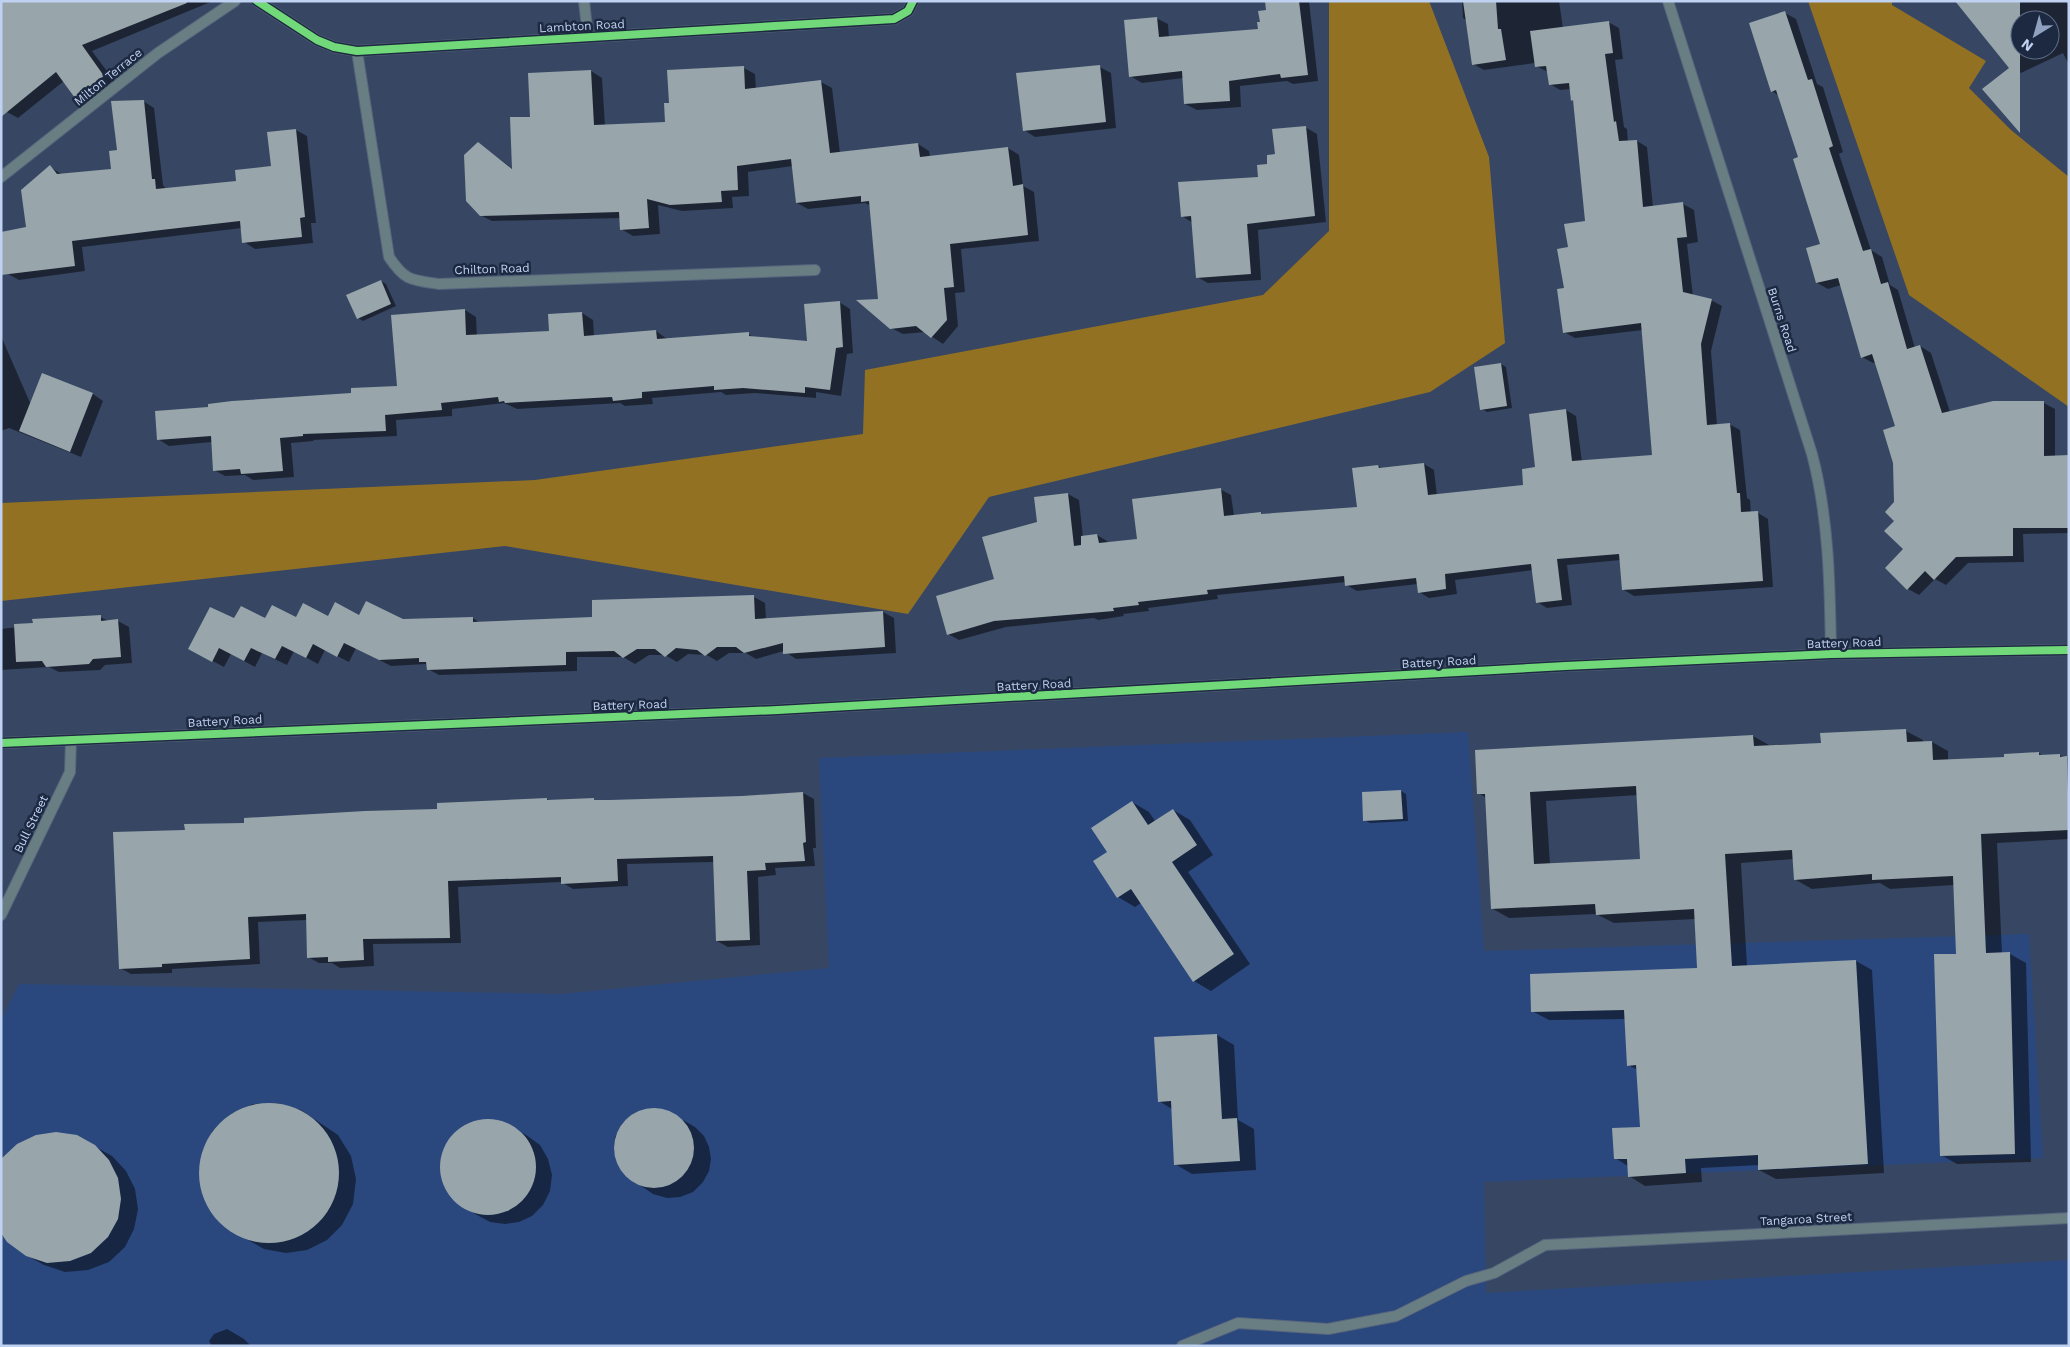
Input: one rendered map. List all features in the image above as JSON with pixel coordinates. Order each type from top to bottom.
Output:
[{"type":"street","name":"Milton Terrace","points":[[1,177],[158,53],[235,1]]},
{"type":"street","name":"Lambton Road","points":[[257,1],[317,40],[334,47],[357,51],[894,19],[908,11],[913,1]]},
{"type":"street","points":[[584,1],[588,37]]},
{"type":"street","name":"Burns Road","points":[[1668,1],[1812,454],[1825,522],[1831,654]]},
{"type":"street","name":"Chilton Road","points":[[357,51],[389,257],[399,271],[413,281],[438,284],[814,270]]},
{"type":"street","name":"Battery Road","points":[[1,743],[778,710],[1565,666],[1831,654],[2069,650]]},
{"type":"street","name":"Bull Street","points":[[1,915],[70,772],[71,740]]},
{"type":"street","name":"Tangaroa Street","points":[[1182,1346],[1238,1322],[1328,1329],[1396,1316],[1466,1281],[1494,1273],[1545,1246],[2069,1218]]},
{"type":"shaded area","points":[[1329,1],[1429,1],[1489,157],[1505,343],[1430,392],[989,497],[908,614],[505,546],[1,601],[1,503],[535,480],[863,434],[865,370],[1263,295],[1329,231]]},
{"type":"shaded area","points":[[1808,1],[1892,1],[1892,5],[1986,61],[1969,88],[2011,130],[2069,177],[2069,407],[1909,295]]},
{"type":"shaded area","points":[[1468,732],[1484,951],[2029,934],[2043,1158],[1484,1182],[1486,1293],[2069,1260],[2069,1346],[1,1346],[1,1022],[19,984],[561,994],[829,968],[819,758]]},
{"type":"building","points":[[1,1],[186,1],[187,3],[82,45],[104,76],[75,98],[56,72],[1,117]]},
{"type":"building","points":[[1265,1],[1299,1],[1308,75],[1281,78],[1280,74],[1229,81],[1230,101],[1184,104],[1182,71],[1129,77],[1124,20],[1157,17],[1159,37],[1258,29],[1257,22],[1260,22],[1258,11],[1266,10]]},
{"type":"building","points":[[1463,1],[1496,1],[1498,29],[1501,29],[1506,60],[1472,65]]},
{"type":"building","points":[[1955,1],[2020,1],[2020,10],[2010,10],[2010,60],[2020,60],[2020,133],[1982,89],[2009,68]]},
{"type":"building","points":[[1785,11],[1808,80],[1812,79],[1833,146],[1829,148],[1863,251],[1871,249],[1881,284],[1888,282],[1907,349],[1920,345],[1942,413],[1993,401],[2044,401],[2044,456],[2069,455],[2069,528],[2013,528],[2013,556],[1956,557],[1934,580],[1925,571],[1907,590],[1885,568],[1903,549],[1884,531],[1894,521],[1885,512],[1894,502],[1893,463],[1883,430],[1895,426],[1872,354],[1861,358],[1838,278],[1816,283],[1806,248],[1820,244],[1793,159],[1798,157],[1776,90],[1771,92],[1749,23]]},
{"type":"building","points":[[1609,21],[1613,53],[1605,54],[1614,122],[1616,121],[1619,141],[1637,140],[1643,207],[1683,202],[1687,237],[1677,238],[1683,292],[1712,299],[1701,344],[1707,425],[1730,423],[1737,493],[1740,493],[1741,512],[1758,511],[1763,581],[1622,590],[1619,554],[1557,559],[1562,600],[1536,603],[1531,564],[1445,574],[1446,589],[1418,593],[1416,578],[1345,586],[1344,576],[1207,590],[1208,594],[1138,602],[1139,605],[1113,608],[1114,611],[994,621],[947,635],[936,596],[994,579],[982,537],[1037,522],[1034,497],[1068,493],[1074,546],[1081,545],[1081,536],[1097,534],[1099,543],[1137,539],[1132,499],[1221,488],[1224,516],[1357,507],[1352,468],[1378,465],[1379,468],[1424,463],[1428,495],[1523,485],[1522,469],[1535,467],[1529,414],[1566,409],[1572,461],[1652,455],[1641,323],[1563,333],[1557,289],[1564,288],[1557,249],[1568,247],[1564,224],[1585,221],[1573,100],[1571,101],[1569,83],[1549,85],[1546,66],[1535,67],[1530,31]]},
{"type":"building","points":[[1100,65],[1106,122],[1023,131],[1016,73]]},
{"type":"building","points":[[744,66],[745,89],[821,80],[830,153],[918,143],[920,157],[1008,147],[1013,186],[1023,184],[1028,235],[950,244],[954,287],[944,288],[947,320],[931,338],[916,326],[890,329],[856,300],[878,299],[869,201],[861,202],[861,196],[796,203],[791,159],[737,166],[738,190],[721,191],[722,202],[670,205],[647,199],[649,228],[620,230],[619,212],[480,216],[466,201],[464,155],[478,142],[512,169],[510,117],[530,117],[528,73],[591,70],[594,125],[665,122],[664,103],[669,103],[667,70]]},
{"type":"building","points":[[144,100],[152,179],[155,179],[156,189],[236,181],[235,170],[271,166],[267,132],[296,129],[305,217],[300,218],[302,237],[242,243],[240,221],[72,241],[75,266],[1,275],[1,232],[26,227],[21,190],[50,165],[57,174],[111,169],[109,151],[117,150],[111,101]]},
{"type":"building","points":[[1306,126],[1315,216],[1247,224],[1251,274],[1196,278],[1191,216],[1181,217],[1178,182],[1258,177],[1257,165],[1267,164],[1267,155],[1275,154],[1272,129]]},
{"type":"building","points":[[381,280],[391,304],[357,319],[346,295]]},
{"type":"building","points":[[840,301],[843,347],[836,348],[830,390],[805,387],[805,393],[743,388],[714,390],[714,386],[642,392],[642,398],[613,401],[612,397],[505,403],[504,401],[499,402],[498,397],[441,403],[442,410],[385,415],[386,431],[303,434],[303,436],[280,438],[283,471],[241,474],[240,469],[213,471],[211,436],[157,440],[155,411],[208,407],[208,404],[232,401],[351,393],[351,388],[397,386],[391,315],[465,309],[466,335],[549,331],[548,314],[582,312],[584,336],[656,330],[657,339],[749,332],[749,336],[807,341],[804,304]]},
{"type":"building","points":[[1501,363],[1507,406],[1480,410],[1474,367]]},
{"type":"building","points":[[42,373],[93,393],[70,452],[19,431]]},
{"type":"building","points":[[754,595],[755,619],[883,611],[885,647],[783,654],[783,643],[744,653],[736,647],[717,647],[705,656],[697,650],[676,648],[665,657],[655,649],[637,649],[623,658],[614,651],[566,652],[566,665],[427,670],[426,662],[419,662],[419,658],[379,660],[344,643],[337,657],[313,644],[306,658],[282,646],[275,659],[251,648],[244,661],[219,648],[212,662],[188,649],[210,607],[234,618],[241,606],[265,618],[272,605],[296,617],[303,603],[328,616],[335,602],[359,615],[366,601],[403,619],[473,617],[473,622],[592,617],[592,600]]},
{"type":"building","points":[[101,615],[101,621],[118,619],[121,657],[93,659],[89,664],[46,667],[42,661],[16,662],[14,624],[33,623],[32,619]]},
{"type":"building","points":[[1906,729],[1907,742],[1932,741],[1933,760],[2004,757],[2004,754],[2039,752],[2039,755],[2060,754],[2060,757],[2067,756],[2069,830],[1981,834],[1986,953],[2010,952],[2015,1154],[1940,1156],[1934,954],[1956,954],[1953,876],[1872,880],[1872,874],[1794,880],[1792,850],[1725,854],[1732,966],[1856,960],[1868,1164],[1758,1170],[1758,1155],[1685,1159],[1686,1173],[1628,1177],[1627,1159],[1614,1159],[1612,1128],[1640,1127],[1636,1065],[1627,1066],[1624,1010],[1531,1012],[1530,974],[1697,968],[1694,909],[1596,915],[1595,904],[1491,909],[1485,794],[1477,794],[1475,750],[1753,735],[1754,746],[1821,743],[1820,733]],"holes":[[[1636,786],[1640,859],[1534,864],[1530,792]]]},
{"type":"building","points":[[1401,790],[1403,819],[1363,821],[1362,792]]},
{"type":"building","points":[[803,792],[806,842],[803,843],[805,861],[765,863],[766,870],[747,871],[750,940],[716,941],[713,856],[617,859],[618,881],[561,884],[561,877],[448,881],[450,938],[363,939],[364,960],[328,962],[328,957],[307,958],[306,914],[248,917],[250,959],[162,964],[162,967],[119,969],[113,832],[185,830],[184,824],[244,823],[244,818],[437,809],[437,803],[547,798],[547,800],[594,798],[594,800],[610,800]]},
{"type":"building","points":[[1132,801],[1148,825],[1173,809],[1197,845],[1172,862],[1234,954],[1193,982],[1131,889],[1117,898],[1093,861],[1107,852],[1091,828]]},
{"type":"building","points":[[1217,1034],[1222,1119],[1237,1118],[1240,1161],[1174,1165],[1171,1101],[1158,1102],[1154,1037]]},
{"type":"building","points":[[269,1103],[283,1104],[296,1108],[308,1114],[319,1123],[328,1134],[334,1146],[338,1159],[338,1187],[334,1200],[328,1212],[319,1223],[308,1232],[296,1238],[283,1242],[269,1243],[255,1242],[242,1238],[230,1232],[219,1223],[210,1212],[204,1200],[200,1187],[199,1173],[200,1159],[204,1146],[210,1134],[219,1123],[230,1114],[242,1108],[255,1104]]},
{"type":"building","points":[[646,1108],[662,1108],[683,1119],[694,1140],[694,1156],[683,1177],[662,1188],[646,1188],[632,1182],[620,1170],[614,1156],[614,1140],[620,1126],[632,1114]]},
{"type":"building","points":[[488,1119],[506,1123],[522,1133],[532,1149],[536,1167],[532,1185],[522,1201],[506,1211],[488,1215],[470,1211],[454,1201],[444,1185],[440,1167],[444,1149],[454,1133],[470,1123]]},
{"type":"building","points":[[56,1132],[77,1135],[95,1145],[109,1160],[118,1178],[121,1199],[118,1219],[108,1237],[91,1253],[70,1261],[47,1263],[26,1256],[7,1242],[1,1233],[1,1159],[17,1144],[36,1135]]},
{"type":"cycle path","points":[[257,1],[317,40],[334,47],[357,51],[894,19],[908,11],[913,1]]},
{"type":"cycle path","points":[[1,743],[778,710],[1565,666],[1831,654],[2069,650]]}]
